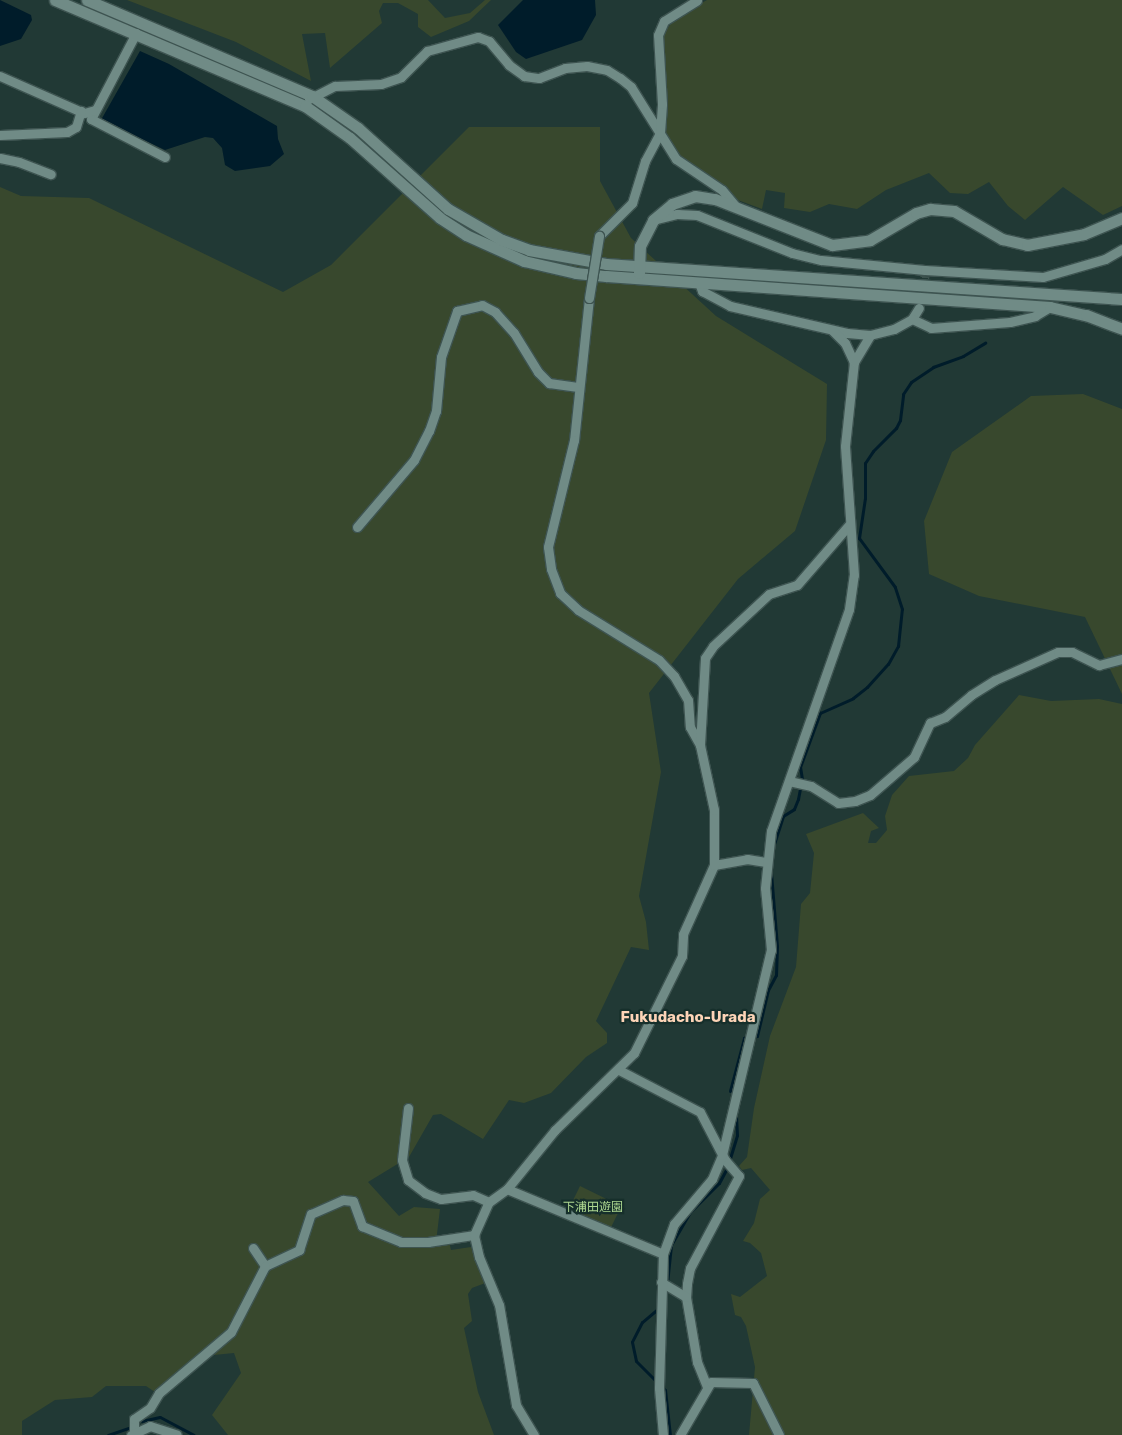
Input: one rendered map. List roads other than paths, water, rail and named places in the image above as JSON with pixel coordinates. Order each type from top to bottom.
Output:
[{"type":"street","points":[[55,0],[305,106],[350,138],[432,212],[466,236],[498,252],[549,268],[639,271],[1122,298]]},
{"type":"street","points":[[87,0],[312,96],[358,128],[417,183],[472,225],[537,252],[700,282],[1050,307],[1086,315],[1122,329]]},
{"type":"street","points":[[697,0],[664,21],[658,34],[662,104],[660,133],[645,161],[632,204],[599,236],[578,387],[574,440],[548,547],[560,593],[578,610],[659,660],[674,676],[688,700],[690,727],[700,745]]},
{"type":"street","points":[[136,34],[90,119],[165,157]]},
{"type":"street","points":[[305,106],[312,96],[335,86],[382,84],[401,77],[427,51],[478,37],[489,41],[509,65],[524,76],[539,78],[565,68],[587,66],[607,70],[631,87],[676,159],[722,190],[737,208]]},
{"type":"street","points":[[0,76],[81,111],[88,113],[96,110]]},
{"type":"street","points":[[0,135],[67,132],[76,127],[81,111]]},
{"type":"street","points":[[0,158],[51,174]]},
{"type":"street","points":[[639,271],[644,234],[652,220],[672,204],[695,196],[715,199],[819,242],[845,246],[870,240],[916,213],[930,209],[954,211],[1002,239],[1027,245],[1084,234],[1122,218]]},
{"type":"street","points":[[652,220],[676,214],[697,215],[792,253],[821,260],[925,273],[1043,277],[1105,259],[1122,250]]},
{"type":"street","points":[[700,282],[702,291],[730,306],[832,330],[870,335],[894,329],[912,320],[919,308]]},
{"type":"street","points":[[357,528],[414,460],[428,431],[436,411],[441,357],[457,311],[482,305],[495,312],[514,333],[538,372],[549,383],[578,387]]},
{"type":"street","points":[[912,320],[931,328],[1010,322],[1035,316],[1050,307]]},
{"type":"street","points":[[832,330],[845,343],[854,362]]},
{"type":"street","points":[[664,1435],[659,1385],[660,1306],[665,1283],[662,1254],[674,1224],[726,1160],[771,950],[765,888],[766,862],[771,831],[797,783],[849,609],[854,575],[844,446],[854,362],[870,335]]},
{"type":"street","points":[[534,1435],[516,1405],[499,1305],[478,1256],[474,1235],[489,1202],[507,1189],[555,1130],[593,1090],[619,1070],[634,1053],[682,956],[683,934],[714,865],[714,810],[700,745],[703,665],[712,646],[769,594],[797,585],[850,525]]},
{"type":"street","points":[[797,783],[838,803],[855,801],[870,795],[914,757],[930,724],[995,680],[1058,652],[1072,652],[1100,665],[1122,659]]},
{"type":"street","points":[[714,865],[747,859],[766,862]]},
{"type":"street","points":[[619,1070],[700,1112],[726,1160],[739,1176],[690,1268],[686,1297],[697,1362],[707,1387]]},
{"type":"street","points":[[408,1108],[402,1160],[408,1180],[425,1194],[442,1199],[473,1195],[489,1202]]},
{"type":"street","points":[[507,1189],[662,1254]]},
{"type":"street","points":[[132,1434],[134,1419],[150,1408],[159,1393],[230,1332],[265,1266],[299,1250],[311,1214],[343,1200],[353,1202],[362,1226],[401,1242],[428,1242],[474,1235]]},
{"type":"street","points":[[253,1248],[265,1266]]},
{"type":"street","points":[[665,1283],[686,1297]]},
{"type":"street","points":[[680,1435],[711,1382],[753,1383],[779,1435]]},
{"type":"street","points":[[132,1434],[150,1426],[162,1428],[177,1435]]},
{"type":"water","points":[[0,0],[31,15],[32,20],[21,39],[0,46]]},
{"type":"water","points":[[523,0],[595,0],[596,15],[582,40],[526,59],[516,52],[498,25]]},
{"type":"water","points":[[140,51],[169,64],[277,126],[278,139],[284,154],[270,166],[235,171],[225,165],[222,148],[213,138],[205,137],[165,150],[101,120]]},
{"type":"waterway","points":[[773,847],[783,816],[794,809],[798,799],[802,779],[800,767],[820,713],[853,698],[867,687],[888,664],[898,646],[902,609],[895,587],[859,538],[865,498],[865,463],[873,451],[896,428],[900,420],[903,394],[911,382],[933,367],[963,356],[985,343]]},
{"type":"waterway","points":[[730,1091],[744,1038],[757,1036],[768,990],[776,975],[777,946],[771,873]]},
{"type":"waterway","points":[[665,1303],[671,1245],[690,1212],[719,1183],[727,1168],[737,1135],[736,1117]]},
{"type":"waterway","points":[[660,1307],[642,1322],[632,1342],[636,1361],[665,1390],[670,1435]]},
{"type":"waterway","points":[[142,1421],[160,1417],[194,1435]]},
{"type":"waterway","points":[[108,1435],[128,1428]]},
{"type":"tunnel","points":[[920,304],[925,275]]},
{"type":"district","name":"Fukudacho-Urada","points":[[688,1018]]},
{"type":"park label","name":"下浦田遊園","points":[[593,1208]]}]
